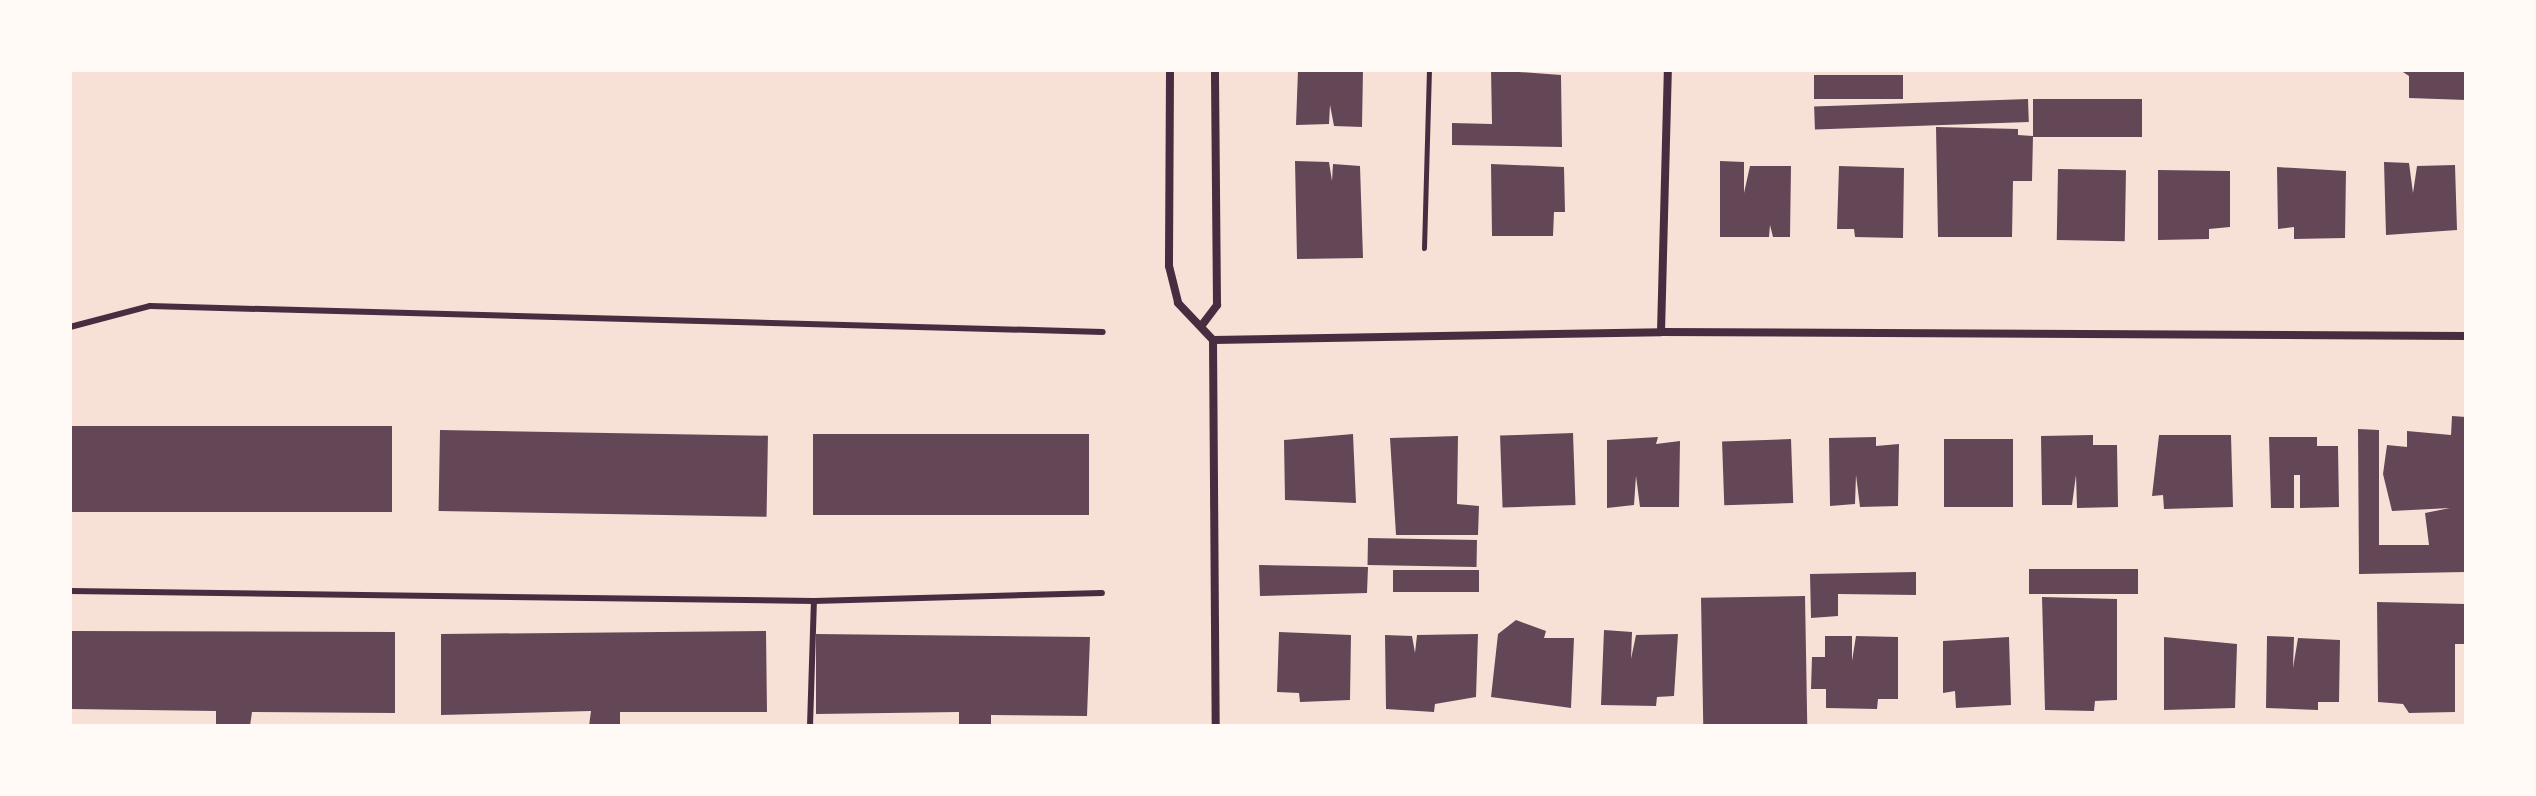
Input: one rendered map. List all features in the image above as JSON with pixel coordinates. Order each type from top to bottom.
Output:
[{"type":"street","points":[[1170,70],[1169,266],[1178,303],[1213,340],[1216,726]]},
{"type":"street","points":[[1202,325],[1217,305],[1215,70]]},
{"type":"street","points":[[1661,332],[1668,70]]},
{"type":"street","points":[[1213,340],[1661,332],[2466,336]]},
{"type":"lane","points":[[70,327],[150,306],[1103,332]]},
{"type":"lane","points":[[70,591],[814,601],[1102,593]]},
{"type":"lane","points":[[810,726],[814,601]]},
{"type":"path","points":[[1424,248],[1429,70]]},
{"type":"building","points":[[1298,70],[1363,70],[1362,127],[1334,126],[1330,105],[1329,124],[1296,125]]},
{"type":"building","points":[[1491,70],[1561,75],[1562,147],[1452,145],[1452,123],[1492,124]]},
{"type":"building","points":[[2400,70],[2466,70],[2466,100],[2409,98],[2409,76]]},
{"type":"building","points":[[1814,75],[1903,75],[1903,99],[1814,99]]},
{"type":"building","points":[[2028,99],[2029,122],[1815,129],[1814,106]]},
{"type":"building","points":[[2033,99],[2142,99],[2142,137],[2033,137]]},
{"type":"building","points":[[1936,127],[2018,129],[2018,135],[2033,136],[2032,181],[2013,181],[2012,237],[1938,237]]},
{"type":"building","points":[[1295,161],[1329,162],[1332,181],[1333,164],[1360,166],[1363,258],[1297,259]]},
{"type":"building","points":[[1720,161],[1744,162],[1744,193],[1750,166],[1791,166],[1790,237],[1773,237],[1770,225],[1769,237],[1720,237]]},
{"type":"building","points":[[2384,162],[2409,163],[2413,193],[2417,166],[2455,165],[2457,230],[2386,235]]},
{"type":"building","points":[[1491,164],[1564,167],[1565,212],[1554,212],[1553,236],[1492,236]]},
{"type":"building","points":[[1839,166],[1904,168],[1903,238],[1855,237],[1854,229],[1837,229]]},
{"type":"building","points":[[2277,167],[2346,171],[2345,238],[2294,239],[2294,227],[2278,229]]},
{"type":"building","points":[[2058,169],[2126,170],[2125,241],[2057,240]]},
{"type":"building","points":[[2158,170],[2230,171],[2230,227],[2209,229],[2209,239],[2158,240]]},
{"type":"building","points":[[2452,416],[2466,417],[2466,572],[2359,574],[2358,429],[2379,430],[2379,545],[2429,545],[2425,513],[2450,508],[2392,511],[2383,474],[2387,445],[2407,447],[2407,431],[2451,435]]},
{"type":"building","points":[[70,426],[392,426],[392,512],[70,512]]},
{"type":"building","points":[[440,430],[768,436],[767,517],[439,511]]},
{"type":"building","points":[[1573,433],[1576,505],[1503,508],[1500,436]]},
{"type":"building","points":[[813,434],[1089,434],[1089,515],[813,515]]},
{"type":"building","points":[[1353,434],[1356,503],[1285,500],[1284,440]]},
{"type":"building","points":[[2093,435],[2093,445],[2117,445],[2118,507],[2077,508],[2076,475],[2072,505],[2042,505],[2041,436]]},
{"type":"building","points":[[2159,435],[2231,435],[2233,507],[2164,509],[2163,495],[2152,496]]},
{"type":"building","points":[[1458,436],[1457,504],[1479,506],[1478,535],[1396,535],[1390,438]]},
{"type":"building","points":[[1658,437],[1656,444],[1680,441],[1679,507],[1640,507],[1636,476],[1634,505],[1607,508],[1607,440]]},
{"type":"building","points":[[1876,437],[1876,446],[1899,444],[1898,506],[1860,507],[1856,475],[1855,504],[1830,506],[1829,438]]},
{"type":"building","points":[[2269,437],[2317,437],[2317,446],[2338,446],[2339,507],[2300,508],[2300,475],[2294,475],[2294,508],[2271,508]]},
{"type":"building","points":[[1791,439],[1793,503],[1724,505],[1722,441]]},
{"type":"building","points":[[1944,439],[2013,439],[2013,507],[1944,507]]},
{"type":"building","points":[[1368,538],[1477,540],[1477,567],[1368,565]]},
{"type":"building","points":[[1259,565],[1368,567],[1367,593],[1260,596]]},
{"type":"building","points":[[2029,569],[2138,569],[2138,594],[2029,594]]},
{"type":"building","points":[[1393,570],[1479,570],[1479,592],[1393,592]]},
{"type":"building","points":[[1916,572],[1916,595],[1838,594],[1838,616],[1811,618],[1810,574]]},
{"type":"building","points":[[1805,596],[1807,726],[1703,726],[1701,598]]},
{"type":"building","points":[[2042,597],[2117,599],[2117,700],[2095,701],[2094,711],[2045,710]]},
{"type":"building","points":[[2377,602],[2466,604],[2466,644],[2455,644],[2455,712],[2409,713],[2403,704],[2378,702]]},
{"type":"building","points":[[1516,620],[1546,631],[1544,638],[1574,638],[1571,708],[1491,697],[1498,634]]},
{"type":"building","points":[[1604,630],[1632,632],[1631,659],[1636,635],[1678,634],[1674,696],[1657,697],[1656,706],[1601,705]]},
{"type":"building","points":[[71,631],[395,632],[395,713],[252,712],[250,726],[216,726],[216,711],[71,709]]},
{"type":"building","points":[[766,631],[767,712],[620,712],[620,726],[589,726],[591,711],[441,715],[441,634]]},
{"type":"building","points":[[1279,632],[1351,635],[1350,700],[1300,702],[1299,693],[1277,692]]},
{"type":"building","points":[[816,634],[1090,637],[1087,716],[991,715],[991,726],[959,726],[959,712],[816,714]]},
{"type":"building","points":[[1478,634],[1476,697],[1435,704],[1434,712],[1386,709],[1385,635],[1412,636],[1415,653],[1417,635]]},
{"type":"building","points":[[1825,636],[1852,636],[1852,661],[1856,636],[1898,637],[1898,699],[1878,699],[1877,709],[1826,708],[1826,689],[1811,689],[1812,657],[1825,657]]},
{"type":"building","points":[[2267,636],[2294,637],[2293,668],[2298,638],[2340,640],[2339,702],[2318,702],[2318,710],[2266,708]]},
{"type":"building","points":[[2009,637],[2011,705],[1956,708],[1955,691],[1943,693],[1943,641]]},
{"type":"building","points":[[2164,637],[2237,644],[2235,708],[2164,710]]}]
